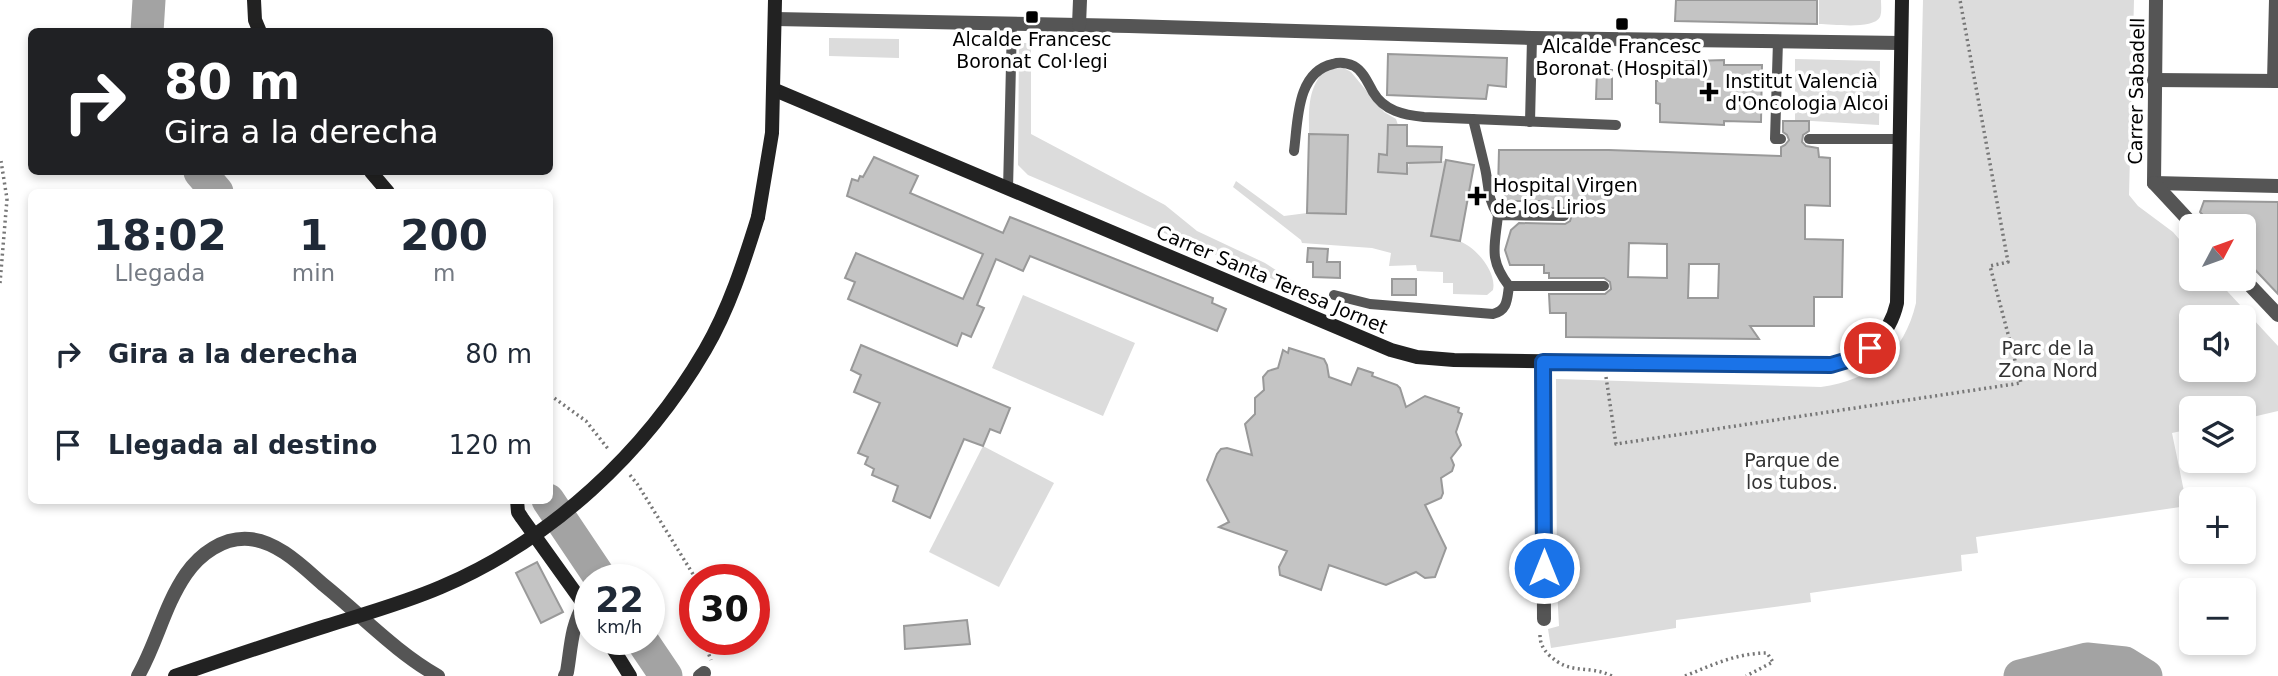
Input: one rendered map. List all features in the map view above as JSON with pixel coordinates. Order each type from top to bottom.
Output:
[{"type":"street","points":[[254,0],[258,28]]},
{"type":"street","points":[[174,676],[442,587],[512,550],[571,509],[630,452],[705,349],[726,307],[758,217],[769,157],[775,90],[775,0]]},
{"type":"street","points":[[1079,25],[1080,0]]},
{"type":"street","points":[[1900,139],[1902,0]]},
{"type":"street","name":"Carrer Sabadell","points":[[2154,183],[2156,0]]},
{"type":"street","points":[[2154,80],[2276,81],[2276,5]]},
{"type":"street","points":[[775,19],[1532,38],[1901,43]]},
{"type":"street","name":"Carrer Santa Teresa Jornet","points":[[775,90],[1391,350],[1439,359],[1831,365],[1851,359],[1870,348],[1889,327],[1897,303],[1900,139]]},
{"type":"street","points":[[374,175],[385,189]]},
{"type":"street","points":[[2154,183],[2278,186]]},
{"type":"street","points":[[2154,183],[2183,214]]},
{"type":"street","points":[[2256,291],[2278,315]]},
{"type":"street","points":[[1543,362],[1544,619]]},
{"type":"street","points":[[517,504],[518,512],[574,591]]},
{"type":"street","points":[[138,676],[166,611],[195,563],[222,543],[248,539],[278,549],[302,566],[412,660],[438,676]]},
{"type":"street","points":[[565,676],[574,626]]},
{"type":"street","points":[[617,655],[630,676]]},
{"type":"lane","points":[[1008,189],[1012,23]]},
{"type":"lane","points":[[1530,122],[1532,38]]},
{"type":"lane","points":[[1778,41],[1774,139],[1781,139]]},
{"type":"lane","points":[[1294,151],[1303,91],[1316,72],[1337,63],[1354,66],[1374,95],[1392,110],[1402,114],[1615,125]]},
{"type":"lane","points":[[1334,295],[1370,304],[1493,314],[1506,305],[1509,286],[1495,265],[1494,257],[1498,215],[1491,205],[1473,119]]},
{"type":"lane","points":[[1809,139],[1900,139]]},
{"type":"lane","points":[[1498,215],[1564,216]]},
{"type":"lane","points":[[1509,286],[1604,286]]},
{"type":"path","points":[[0,282],[7,199],[1,161]]},
{"type":"path","points":[[0,229],[5,222]]},
{"type":"path","points":[[553,397],[586,421],[612,453]]},
{"type":"path","points":[[629,474],[687,564]]},
{"type":"path","points":[[1544,619],[1540,629],[1540,642],[1560,666],[1569,670],[1598,671],[1612,676]]},
{"type":"path","points":[[1685,676],[1730,657],[1767,653],[1773,662],[1746,676]]},
{"type":"green space","points":[[1819,0],[1881,0],[1881,15],[1869,24],[1819,24]]},
{"type":"green space","name":"Parc de la Zona Nord","points":[[1923,0],[2134,0],[2129,195],[2138,206],[2179,239],[2179,291],[2227,291],[2240,305],[2179,305],[2179,382],[2256,382],[2256,322],[2278,346],[2278,411],[2256,416],[2256,396],[2179,396],[2179,432],[2172,433],[2183,487],[2179,487],[2179,507],[1976,537],[1978,553],[1961,555],[1962,571],[1810,593],[1811,602],[1676,620],[1676,628],[1551,648],[1548,629],[1559,626],[1556,379],[1821,387],[1855,378],[1883,362],[1903,337],[1916,303]]},
{"type":"green space","points":[[829,38],[899,39],[899,58],[829,56]]},
{"type":"green space","points":[[1019,43],[1031,43],[1031,134],[1165,205],[1197,231],[1265,263],[1324,301],[1028,175],[1018,165]]},
{"type":"green space","points":[[1795,59],[1880,61],[1879,125],[1795,120]]},
{"type":"green space","points":[[1342,67],[1351,72],[1384,112],[1396,119],[1398,125],[1388,125],[1387,155],[1379,154],[1379,172],[1407,174],[1409,163],[1446,160],[1431,236],[1459,241],[1478,254],[1492,276],[1493,290],[1487,295],[1453,294],[1453,283],[1443,283],[1443,272],[1417,271],[1416,265],[1389,266],[1391,253],[1372,248],[1302,243],[1233,187],[1236,181],[1284,216],[1307,213],[1346,214],[1348,135],[1309,134],[1310,100],[1315,84],[1326,69]]},
{"type":"green space","points":[[1023,295],[1135,343],[1103,416],[992,368]]},
{"type":"green space","points":[[983,446],[1054,483],[999,587],[929,552]]},
{"type":"building","points":[[1676,0],[1817,0],[1817,24],[1675,21]]},
{"type":"building","points":[[1388,54],[1507,58],[1506,87],[1488,85],[1486,99],[1387,95]]},
{"type":"building","name":"Institut Valencià d'Oncologia Alcoi","points":[[1724,60],[1724,65],[1762,65],[1761,122],[1724,121],[1724,125],[1660,122],[1660,104],[1656,103],[1656,81],[1661,81],[1661,62]]},
{"type":"building","points":[[1597,70],[1612,70],[1612,99],[1596,99]]},
{"type":"building","points":[[1783,121],[1809,121],[1809,131],[1803,135],[1802,142],[1806,146],[1818,148],[1819,157],[1830,158],[1830,206],[1805,205],[1805,239],[1843,240],[1842,297],[1814,297],[1814,326],[1750,326],[1759,339],[1566,337],[1566,313],[1550,313],[1549,294],[1605,294],[1611,289],[1610,282],[1604,278],[1549,278],[1549,273],[1544,273],[1544,265],[1510,265],[1505,250],[1511,230],[1519,223],[1565,224],[1570,221],[1572,215],[1565,208],[1537,208],[1546,201],[1505,201],[1505,190],[1498,190],[1499,150],[1609,150],[1781,156],[1781,147],[1789,140],[1783,132]],"holes":[[[1629,243],[1667,244],[1667,278],[1628,277]],[[1689,264],[1719,264],[1718,298],[1688,298]]]},
{"type":"building","points":[[1388,125],[1407,125],[1407,146],[1442,147],[1441,162],[1407,163],[1407,174],[1378,172],[1379,154],[1387,155]]},
{"type":"building","points":[[1309,134],[1348,135],[1346,214],[1307,213]]},
{"type":"building","points":[[874,157],[918,176],[910,193],[1003,233],[1010,217],[1213,298],[1212,303],[1226,309],[1217,331],[1030,256],[1023,271],[996,259],[977,305],[984,308],[971,337],[962,333],[957,346],[848,299],[855,282],[845,278],[856,253],[963,299],[983,254],[847,196],[852,179],[858,181],[860,176],[863,177]]},
{"type":"building","points":[[1446,160],[1474,165],[1460,241],[1431,236]]},
{"type":"building","points":[[2204,201],[2278,202],[2278,294],[2256,271],[2256,214],[2200,212]]},
{"type":"building","points":[[1308,248],[1328,249],[1327,262],[1340,262],[1340,278],[1313,277],[1313,262],[1307,262]]},
{"type":"building","points":[[1392,279],[1416,279],[1416,295],[1392,295]]},
{"type":"building","points":[[861,345],[1010,408],[1000,433],[990,429],[983,446],[964,439],[930,518],[893,501],[898,486],[872,475],[874,469],[865,464],[868,457],[858,453],[880,403],[854,392],[861,375],[851,370]]},
{"type":"building","points":[[1289,348],[1324,359],[1329,377],[1351,385],[1358,368],[1397,385],[1406,407],[1425,396],[1459,408],[1458,412],[1462,414],[1456,432],[1461,445],[1451,458],[1454,465],[1452,471],[1441,478],[1441,498],[1425,505],[1446,548],[1435,577],[1425,578],[1416,572],[1386,585],[1329,565],[1321,590],[1280,575],[1279,567],[1287,551],[1219,527],[1229,522],[1207,480],[1217,454],[1221,449],[1227,448],[1252,455],[1245,424],[1255,414],[1255,398],[1264,390],[1263,377],[1268,371],[1278,368],[1283,350],[1288,353]]},
{"type":"building","points":[[537,562],[563,612],[541,623],[516,573]]},
{"type":"building","points":[[967,620],[970,644],[905,649],[904,626]]},
{"type":"waterway","points":[[147,28],[149,0]]},
{"type":"waterway","points":[[203,175],[214,189]]},
{"type":"waterway","points":[[551,504],[591,564]]},
{"type":"waterway","points":[[652,655],[666,676]]},
{"type":"waterway","points":[[2020,676],[2087,659],[2125,663],[2146,676]]},
{"type":"place","name":"Alcalde Francesc Boronat Col·legi","points":[[1032,17]]},
{"type":"place","name":"Alcalde Francesc Boronat (Hospital)","points":[[1622,24]]},
{"type":"place","name":"Institut Valencià d'Oncologia Alcoi","points":[[1709,92]]},
{"type":"place","name":"Hospital Virgen de los Lirios","points":[[1477,196]]},
{"type":"route","points":[[1544,568],[1543,362],[1817,366],[1843,362],[1870,348]]},
{"type":"park label","name":"Parque de los tubos.","points":[[1792,471]]}]
